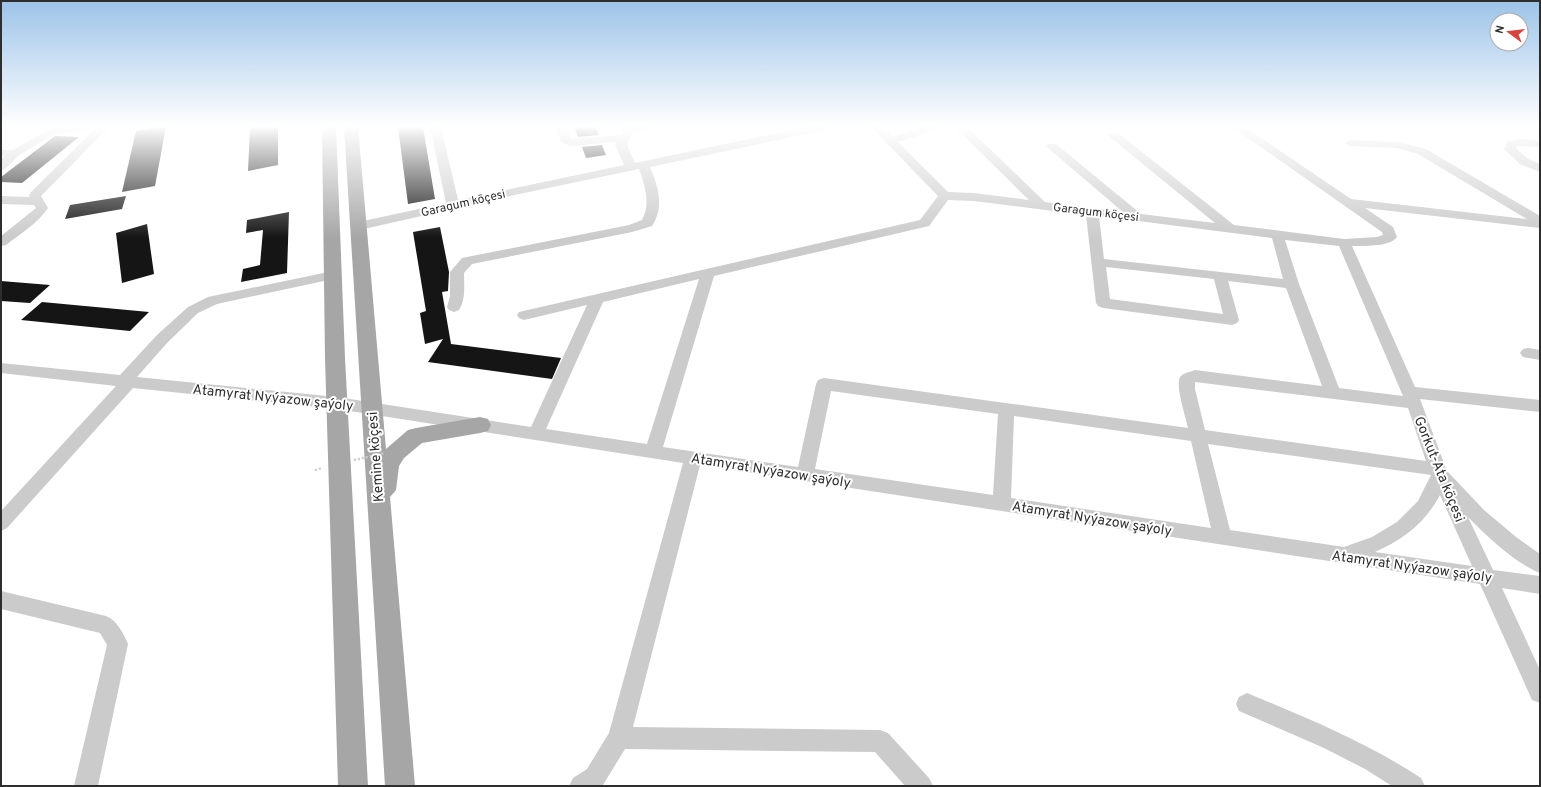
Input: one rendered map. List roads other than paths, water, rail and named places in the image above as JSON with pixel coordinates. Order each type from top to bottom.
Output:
[{"type":"main road","points":[[330,164],[337,403],[353,786]]},
{"type":"main road","name":"Kemine köçesi","points":[[354,164],[400,786]]},
{"type":"main road","points":[[331,231],[359,226]]},
{"type":"main road","points":[[379,512],[388,465],[396,452],[416,436],[480,425]]},
{"type":"street","points":[[1,242],[37,214],[42,208],[35,195],[67,164]]},
{"type":"street","points":[[443,164],[453,205]]},
{"type":"street","name":"Garagum köçesi","points":[[359,226],[648,164]]},
{"type":"street","points":[[524,316],[924,223],[945,196],[913,164]]},
{"type":"street","points":[[998,164],[1041,205]]},
{"type":"street","points":[[1073,164],[1137,217]]},
{"type":"street","points":[[1150,164],[1229,228]]},
{"type":"street","points":[[1290,164],[1347,202],[1540,224]]},
{"type":"street","points":[[1443,164],[1540,221]]},
{"type":"street","points":[[1527,164],[1540,168]]},
{"type":"street","points":[[454,307],[457,296],[457,272],[467,261],[632,228],[647,223],[654,213],[653,189],[637,166]]},
{"type":"street","name":"Garagum köçesi","points":[[945,196],[974,197],[1344,243],[1378,241],[1390,237],[1388,230],[1347,202]]},
{"type":"street","points":[[1,200],[38,202]]},
{"type":"street","points":[[1092,212],[1103,304],[1232,320],[1220,277]]},
{"type":"street","points":[[1277,234],[1292,284],[1333,393]]},
{"type":"street","name":"Gorkut-Ata köçesi","points":[[1344,243],[1411,398],[1439,472],[1538,683]]},
{"type":"street","points":[[1098,262],[1292,284]]},
{"type":"street","points":[[653,452],[708,273]]},
{"type":"street","points":[[1,522],[162,339],[193,310],[213,300],[333,275]]},
{"type":"street","points":[[536,434],[597,298]]},
{"type":"street","name":"Atamyrat Nyýazow şaýoly","points":[[1,368],[371,407],[804,475],[1540,585]]},
{"type":"street","points":[[1222,537],[1187,389],[1187,379],[1195,376],[1333,393],[1540,406]]},
{"type":"street","points":[[804,475],[824,384],[1199,436],[1439,472],[1478,515],[1509,543],[1540,564]]},
{"type":"street","points":[[1002,504],[1006,409]]},
{"type":"street","points":[[581,786],[595,777],[619,738],[693,458]]},
{"type":"street","points":[[1346,556],[1384,541],[1409,524],[1425,506],[1434,492],[1439,472]]},
{"type":"street","points":[[1,600],[106,625],[118,644],[86,786]]},
{"type":"street","points":[[1247,704],[1338,742],[1389,769],[1413,786]]},
{"type":"street","points":[[619,738],[880,741],[921,786]]}]
